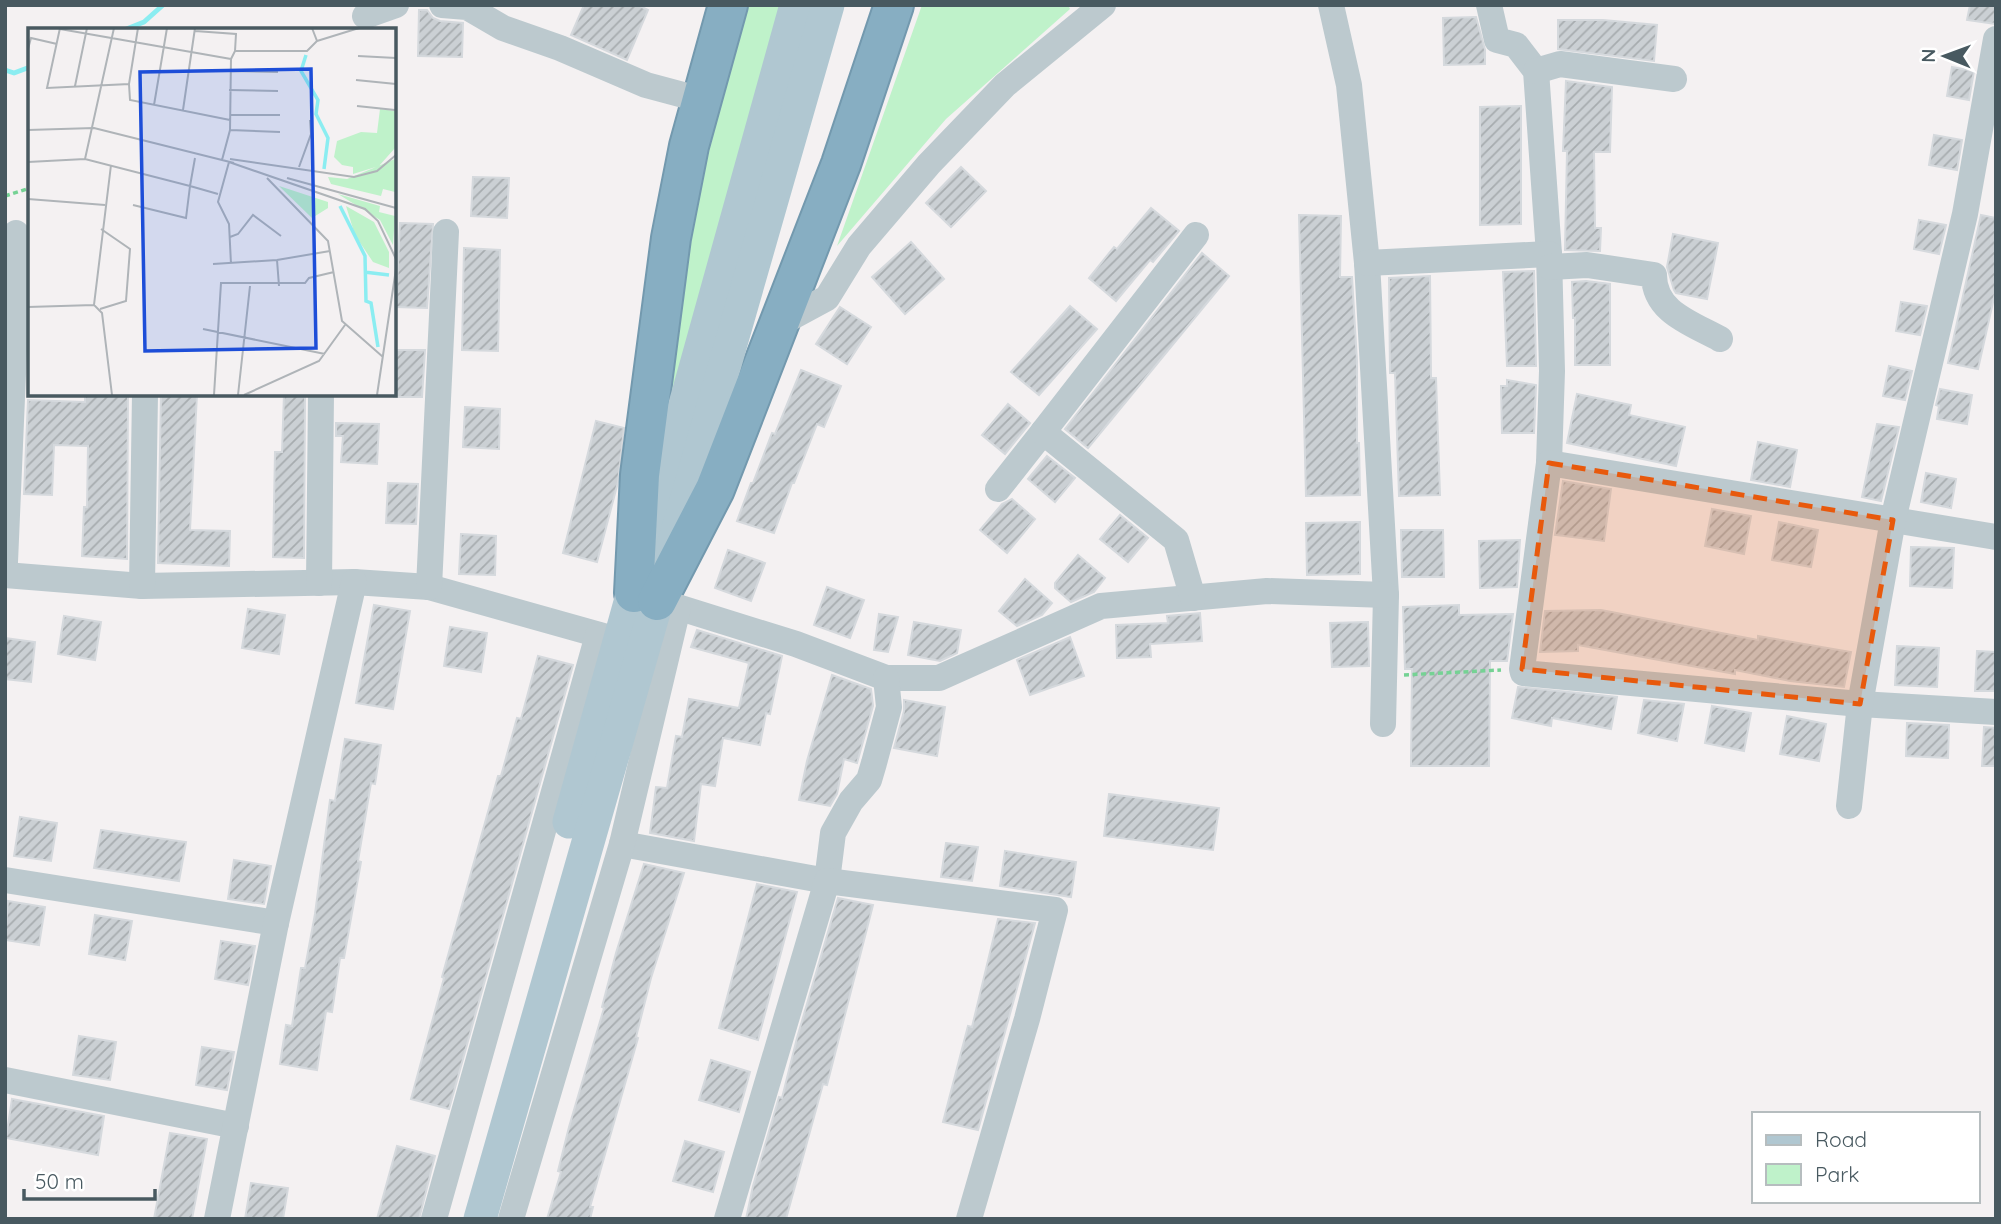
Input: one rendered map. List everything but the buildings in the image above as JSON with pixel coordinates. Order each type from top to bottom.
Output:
[{"type":"highway","points":[[657,600],[640,475],[666,272],[680,192],[728,5]]},
{"type":"highway","points":[[657,600],[715,489],[841,164],[894,5]]},
{"type":"main road","points":[[657,600],[796,5]]},
{"type":"main road","points":[[458,1219],[621,641],[657,600],[828,5]]},
{"type":"main road","points":[[480,1219],[621,641]]},
{"type":"street","points":[[365,16],[396,5]]},
{"type":"street","points":[[442,5],[467,7],[503,28],[560,48],[646,86],[702,100]]},
{"type":"street","points":[[778,325],[827,298],[859,246],[929,164],[1005,85],[1103,5]]},
{"type":"street","points":[[1331,5],[1349,85],[1367,263],[1386,596],[1384,724]]},
{"type":"street","points":[[1489,5],[1497,40],[1516,45],[1536,71],[1549,261],[1552,371],[1549,463],[1521,669],[1527,674],[1860,704],[1996,712]]},
{"type":"street","points":[[1849,806],[1860,704],[1893,520],[1965,214],[1996,39]]},
{"type":"street","points":[[1536,71],[1560,64],[1674,79]]},
{"type":"street","points":[[429,587],[446,232]]},
{"type":"street","points":[[5,562],[16,304],[16,233]]},
{"type":"street","points":[[998,489],[1196,235]]},
{"type":"street","points":[[1367,263],[1549,261],[1654,275],[1654,290],[1669,311],[1720,340]]},
{"type":"street","points":[[142,586],[145,396]]},
{"type":"street","points":[[319,583],[321,396]]},
{"type":"street","points":[[1043,432],[1176,540],[1193,597]]},
{"type":"street","points":[[1549,463],[1996,537]]},
{"type":"street","points":[[5,575],[142,586],[354,582],[429,587],[621,641],[434,1219]]},
{"type":"street","points":[[217,1219],[276,923],[354,582]]},
{"type":"street","points":[[511,1219],[622,844],[657,600],[796,644],[886,678],[939,678],[1101,606],[1266,591],[1386,596]]},
{"type":"street","points":[[727,1219],[827,881],[833,834],[851,801],[869,780],[889,707],[886,678]]},
{"type":"street","points":[[622,844],[827,881],[1055,910],[1027,1019],[969,1219]]},
{"type":"street","points":[[5,880],[276,923]]},
{"type":"street","points":[[5,1080],[236,1126]]},
{"type":"path","points":[[5,196],[28,189]]},
{"type":"path","points":[[1385,676],[1521,669]]},
{"type":"highlighted area","points":[[1549,463],[1893,520],[1860,704],[1522,669]]},
{"type":"green space","points":[[743,5],[788,5],[647,475],[702,149]]},
{"type":"green space","points":[[922,5],[1068,5],[1070,9],[946,119],[837,246]]},
{"type":"waterway","points":[[129,28],[144,22],[163,5]]},
{"type":"waterway","points":[[5,70],[14,73],[28,68]]}]
